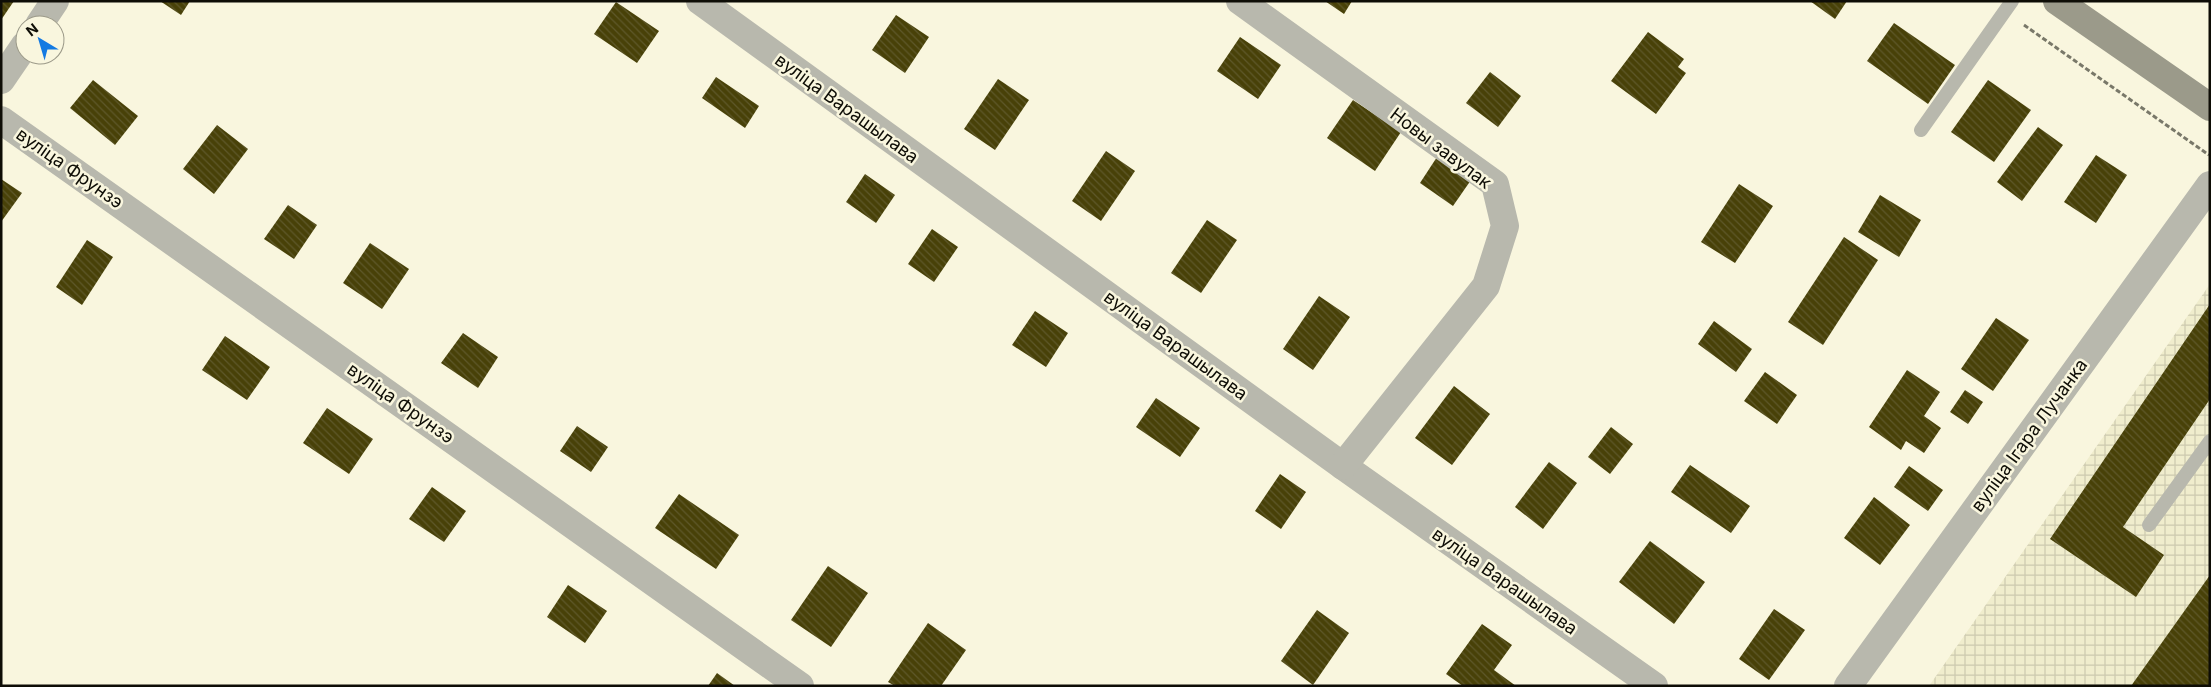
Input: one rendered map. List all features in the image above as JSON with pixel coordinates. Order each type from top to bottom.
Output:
[{"type":"main road","points":[[2058,1],[2210,107]]},
{"type":"street","points":[[46,15],[55,1]]},
{"type":"street","name":"вуліца Варашылава","points":[[700,1],[1343,466],[1654,686]]},
{"type":"street","name":"Новы завулак","points":[[1240,1],[1496,184],[1505,226],[1486,286],[1343,466]]},
{"type":"street","points":[[1,80],[15,60]]},
{"type":"street","name":"вуліца Фрунзэ","points":[[1,120],[800,686]]},
{"type":"street","name":"вуліца Ігара Лучанка","points":[[1848,686],[2210,185]]},
{"type":"lane","points":[[1921,130],[2008,6]]},
{"type":"lane","points":[[2149,525],[2210,441]]},
{"type":"path","points":[[2008,6],[2210,155]]},
{"type":"shaded area","points":[[2210,284],[2210,686],[1929,686]]},
{"type":"building","points":[[1,1],[14,1],[1,20]]},
{"type":"building","points":[[160,1],[190,1],[181,15]]},
{"type":"building","points":[[1325,1],[1352,1],[1344,14]]},
{"type":"building","points":[[1810,1],[1847,1],[1835,19]]},
{"type":"building","points":[[616,2],[659,31],[637,63],[594,34]]},
{"type":"building","points":[[896,15],[929,37],[905,73],[872,50]]},
{"type":"building","points":[[1894,23],[1955,65],[1928,104],[1867,61]]},
{"type":"building","points":[[1648,32],[1684,59],[1678,67],[1686,73],[1656,114],[1611,81]]},
{"type":"building","points":[[1240,37],[1281,65],[1258,99],[1217,71]]},
{"type":"building","points":[[1490,72],[1521,96],[1498,127],[1466,103]]},
{"type":"building","points":[[716,77],[759,106],[745,128],[702,98]]},
{"type":"building","points":[[998,79],[1029,100],[995,150],[964,129]]},
{"type":"building","points":[[93,80],[138,116],[115,145],[70,108]]},
{"type":"building","points":[[1988,80],[2031,110],[1994,162],[1951,132]]},
{"type":"building","points":[[1353,100],[1401,132],[1375,171],[1327,138]]},
{"type":"building","points":[[217,125],[248,149],[214,194],[183,169]]},
{"type":"building","points":[[2038,127],[2063,145],[2022,201],[1997,182]]},
{"type":"building","points":[[1106,151],[1135,171],[1101,221],[1072,201]]},
{"type":"building","points":[[2096,155],[2127,175],[2096,223],[2064,202]]},
{"type":"building","points":[[1437,157],[1471,180],[1453,206],[1420,183]]},
{"type":"building","points":[[865,174],[895,195],[876,223],[846,202]]},
{"type":"building","points":[[1,179],[22,193],[1,222]]},
{"type":"building","points":[[1739,184],[1773,206],[1735,263],[1701,242]]},
{"type":"building","points":[[1880,195],[1921,220],[1899,257],[1858,232]]},
{"type":"building","points":[[288,205],[317,225],[294,259],[264,239]]},
{"type":"building","points":[[1207,220],[1237,240],[1201,293],[1171,273]]},
{"type":"building","points":[[932,229],[958,247],[934,282],[908,264]]},
{"type":"building","points":[[1844,237],[1878,260],[1823,345],[1788,322]]},
{"type":"building","points":[[87,240],[113,257],[82,305],[56,287]]},
{"type":"building","points":[[370,243],[409,269],[382,309],[343,283]]},
{"type":"building","points":[[1319,296],[1350,317],[1313,370],[1283,349]]},
{"type":"building","points":[[2210,304],[2210,399],[2123,527],[2164,555],[2136,597],[2050,539]]},
{"type":"building","points":[[1035,311],[1068,333],[1046,367],[1012,345]]},
{"type":"building","points":[[1996,318],[2029,340],[1993,391],[1961,369]]},
{"type":"building","points":[[1714,321],[1752,349],[1736,372],[1698,344]]},
{"type":"building","points":[[463,333],[498,357],[478,388],[441,363]]},
{"type":"building","points":[[225,336],[270,367],[247,400],[202,370]]},
{"type":"building","points":[[1907,370],[1940,392],[1924,416],[1941,428],[1924,453],[1906,441],[1901,450],[1869,427]]},
{"type":"building","points":[[1765,372],[1797,395],[1777,424],[1744,401]]},
{"type":"building","points":[[1454,386],[1490,414],[1452,465],[1415,438]]},
{"type":"building","points":[[1965,390],[1983,402],[1968,424],[1950,412]]},
{"type":"building","points":[[1156,398],[1200,428],[1180,457],[1136,427]]},
{"type":"building","points":[[327,408],[373,439],[349,474],[303,443]]},
{"type":"building","points":[[577,426],[608,447],[591,472],[560,451]]},
{"type":"building","points":[[1611,427],[1633,444],[1610,474],[1588,457]]},
{"type":"building","points":[[1549,462],[1577,483],[1543,529],[1515,507]]},
{"type":"building","points":[[1690,465],[1750,506],[1731,533],[1671,492]]},
{"type":"building","points":[[1909,466],[1943,490],[1928,511],[1894,487]]},
{"type":"building","points":[[1280,474],[1306,492],[1281,529],[1255,511]]},
{"type":"building","points":[[432,487],[466,511],[444,542],[409,519]]},
{"type":"building","points":[[679,494],[739,535],[716,569],[655,528]]},
{"type":"building","points":[[1874,497],[1910,525],[1880,565],[1844,538]]},
{"type":"building","points":[[1650,541],[1705,582],[1674,624],[1619,582]]},
{"type":"building","points":[[828,566],[868,593],[831,647],[791,620]]},
{"type":"building","points":[[2210,575],[2210,686],[2131,686]]},
{"type":"building","points":[[568,585],[607,611],[585,643],[547,617]]},
{"type":"building","points":[[1774,609],[1805,630],[1769,680],[1739,659]]},
{"type":"building","points":[[1317,610],[1349,633],[1313,685],[1281,661]]},
{"type":"building","points":[[928,623],[966,650],[941,686],[895,686],[888,682]]},
{"type":"building","points":[[1482,624],[1512,645],[1494,670],[1516,686],[1463,686],[1446,674]]},
{"type":"building","points":[[717,673],[735,686],[708,686]]}]
